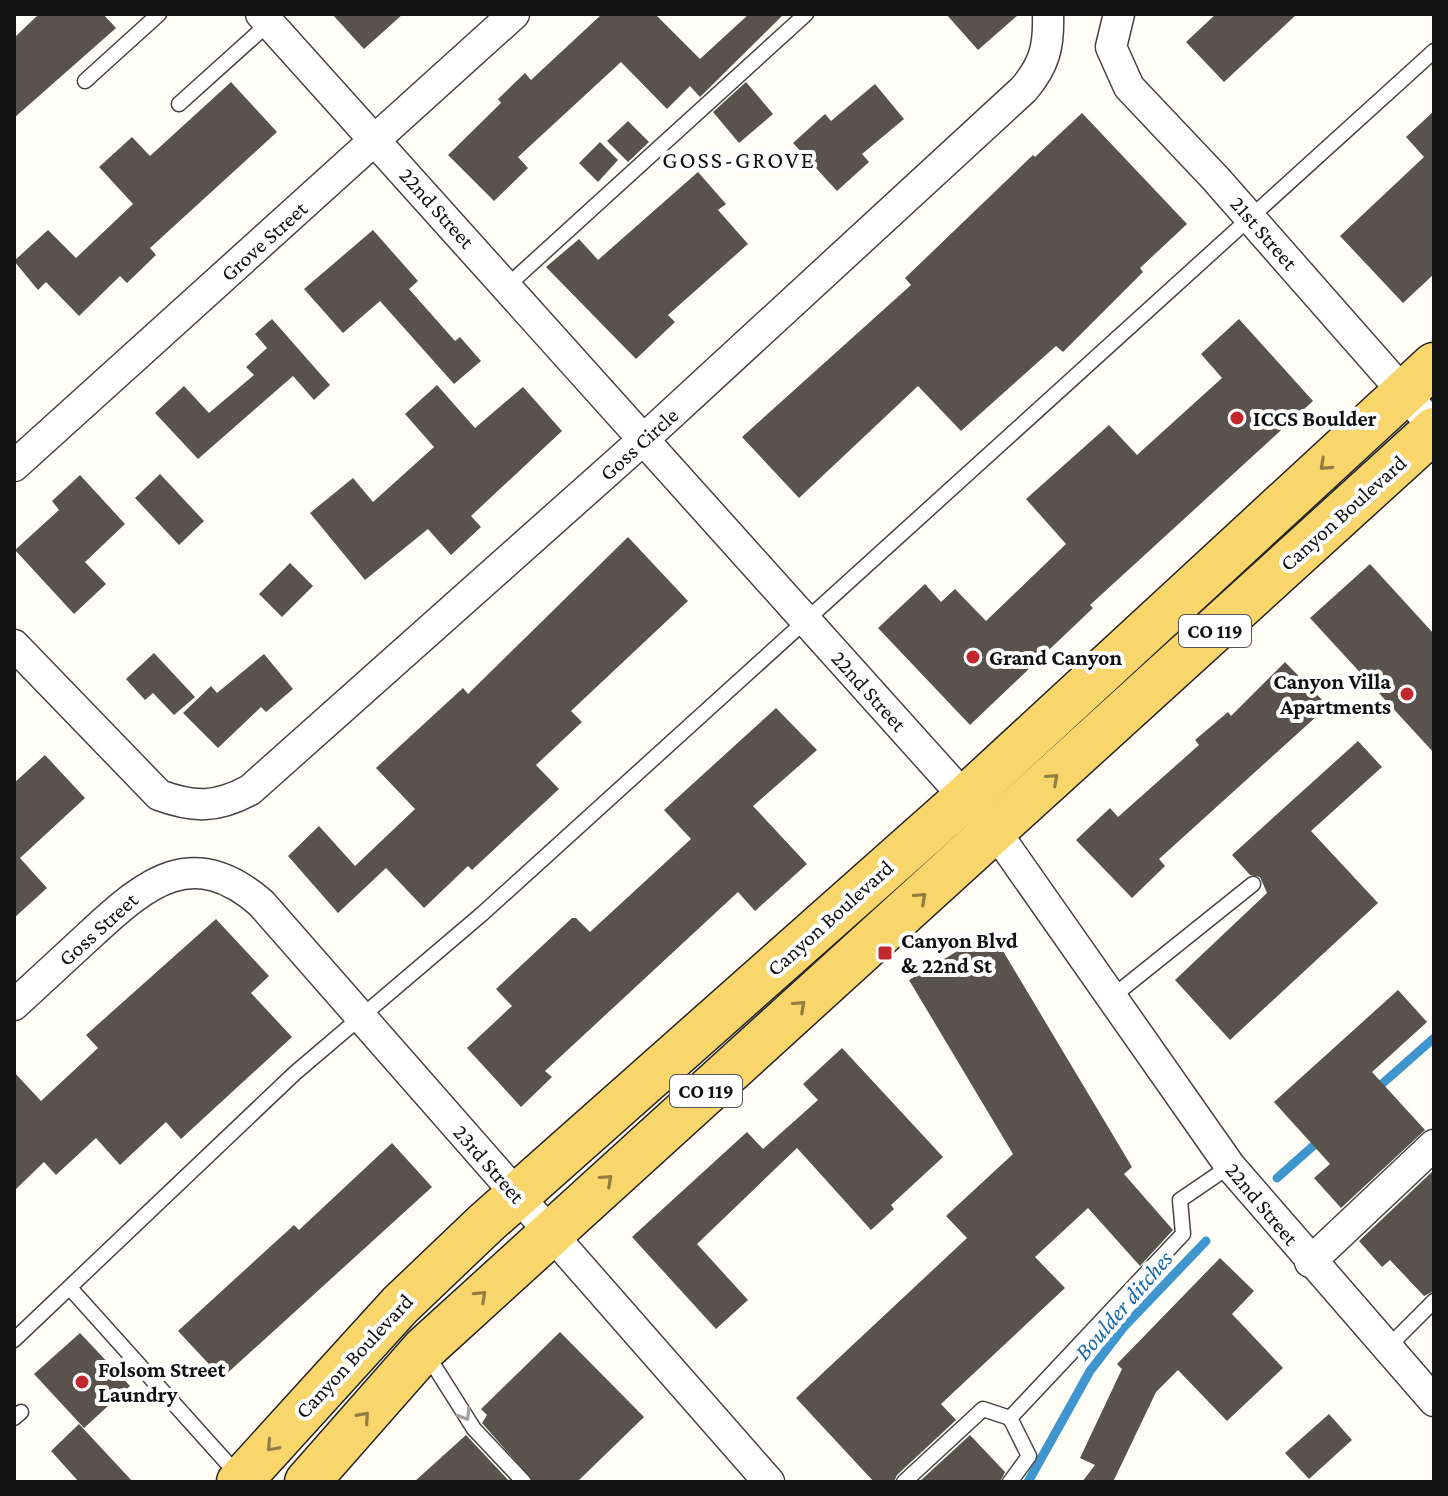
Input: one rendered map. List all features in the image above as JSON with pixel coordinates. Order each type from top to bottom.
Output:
[{"type":"main road","name":"Canyon Boulevard","points":[[240,1481],[400,1305],[517,1195],[965,798],[1418,379]]},
{"type":"main road","name":"Canyon Boulevard","points":[[312,1480],[424,1349],[1434,428]]},
{"type":"street","name":"Grove Street","points":[[14,466],[514,14]]},
{"type":"street","name":"22nd Street","points":[[265,18],[995,831],[1230,1166],[1310,1262],[1434,1401]]},
{"type":"street","name":"Goss Circle","points":[[14,645],[151,790],[183,804],[214,806],[250,790],[644,439],[1024,89],[1039,70],[1049,45],[1048,21]]},
{"type":"street","name":"21st Street","points":[[1116,23],[1111,47],[1129,87],[1251,219],[1418,379],[1434,428]]},
{"type":"street","name":"23rd Street","points":[[192,873],[203,872],[240,885],[261,903],[769,1482]]},
{"type":"street","name":"Goss Street","points":[[14,1005],[145,887],[192,873]]},
{"type":"street","points":[[1310,1262],[1434,1145]]},
{"type":"lane","points":[[85,81],[159,14]]},
{"type":"lane","points":[[507,286],[806,14]]},
{"type":"lane","points":[[179,104],[265,18]]},
{"type":"lane","points":[[14,1340],[360,1016],[482,914],[1434,51]]},
{"type":"lane","points":[[1112,997],[1253,884]]},
{"type":"lane","points":[[1010,1418],[1183,1234],[1180,1200],[1230,1166]]},
{"type":"lane","points":[[70,1288],[240,1481]]},
{"type":"lane","points":[[1386,1348],[1434,1301]]},
{"type":"lane","points":[[424,1349],[474,1429],[524,1482]]},
{"type":"lane","points":[[904,1482],[983,1409],[1010,1418],[1029,1456],[1010,1482]]},
{"type":"building","points":[[39,14],[103,14],[116,28],[14,118],[14,38]]},
{"type":"building","points":[[332,14],[403,14],[364,49]]},
{"type":"building","points":[[602,14],[655,14],[700,59],[749,14],[784,14],[700,97],[690,86],[667,109],[621,62],[518,157],[528,168],[494,201],[448,155],[501,103],[498,99],[525,73],[531,80]]},
{"type":"building","points":[[946,14],[1019,14],[978,50]]},
{"type":"building","points":[[1216,14],[1297,14],[1224,82],[1186,42]]},
{"type":"building","points":[[231,82],[277,132],[150,248],[156,255],[127,283],[120,276],[79,316],[46,282],[38,290],[14,261],[48,230],[76,258],[133,204],[99,167],[132,137],[150,156]]},
{"type":"building","points":[[746,82],[773,114],[739,143],[713,112]]},
{"type":"building","points":[[875,84],[904,119],[862,154],[869,162],[837,191],[793,143],[825,114],[831,121]]},
{"type":"building","points":[[1434,111],[1434,274],[1403,303],[1340,236],[1424,157],[1406,137]]},
{"type":"building","points":[[1082,113],[1187,224],[1140,268],[1143,272],[1063,352],[1056,346],[961,431],[918,386],[799,498],[742,437],[911,285],[905,278],[1033,155],[1035,157]]},
{"type":"building","points":[[628,121],[649,142],[628,162],[607,141]]},
{"type":"building","points":[[600,142],[618,160],[598,182],[579,163]]},
{"type":"building","points":[[698,172],[726,204],[718,210],[748,244],[668,315],[675,322],[636,359],[546,267],[579,239],[598,260]]},
{"type":"building","points":[[373,230],[418,281],[409,289],[455,341],[460,337],[481,361],[454,384],[380,301],[343,333],[304,289]]},
{"type":"building","points":[[272,319],[330,385],[314,400],[293,376],[198,459],[155,413],[184,386],[209,413],[254,375],[246,367],[267,348],[255,334]]},
{"type":"building","points":[[1239,319],[1313,401],[1090,605],[1093,608],[970,725],[878,628],[925,584],[941,602],[955,589],[986,621],[1066,544],[1026,499],[1109,425],[1137,455],[1222,378],[1201,354]]},
{"type":"building","points":[[437,385],[475,428],[523,387],[562,431],[471,516],[481,527],[451,555],[428,529],[365,580],[310,513],[353,478],[373,502],[434,447],[405,414]]},
{"type":"building","points":[[160,474],[204,521],[179,545],[135,498]]},
{"type":"building","points":[[80,475],[125,524],[85,562],[106,584],[74,614],[15,550],[59,510],[52,501]]},
{"type":"building","points":[[628,537],[688,601],[571,711],[582,722],[536,765],[559,789],[472,870],[468,866],[424,908],[386,868],[338,913],[288,856],[319,826],[355,866],[415,809],[376,768],[463,688],[468,694]]},
{"type":"building","points":[[290,563],[313,586],[282,617],[259,594]]},
{"type":"building","name":"Canyon Villa Apartments","points":[[1370,564],[1434,634],[1434,753],[1310,618]]},
{"type":"building","points":[[154,653],[195,697],[174,715],[153,693],[145,700],[126,679]]},
{"type":"building","points":[[264,654],[293,689],[266,712],[261,707],[218,748],[183,713],[211,686],[217,693]]},
{"type":"building","points":[[1285,662],[1328,706],[1159,859],[1165,866],[1132,898],[1076,840],[1110,808],[1118,817],[1199,745],[1195,740],[1228,712],[1231,716]]},
{"type":"building","points":[[776,708],[817,750],[753,806],[807,864],[755,911],[738,892],[545,1071],[552,1077],[521,1107],[467,1048],[512,1006],[496,989],[572,918],[576,918],[590,932],[691,839],[664,810]]},
{"type":"building","points":[[1358,741],[1382,767],[1311,831],[1378,903],[1230,1040],[1175,980],[1267,893],[1260,877],[1250,875],[1232,855]]},
{"type":"building","points":[[45,755],[85,798],[20,858],[47,888],[14,918],[14,783]]},
{"type":"building","points":[[216,919],[269,976],[251,993],[292,1037],[181,1139],[166,1122],[120,1165],[96,1138],[56,1175],[44,1162],[14,1191],[14,1072],[41,1101],[98,1048],[86,1035]]},
{"type":"building","points":[[991,931],[1132,1167],[1124,1174],[1173,1230],[1140,1266],[1088,1208],[1035,1257],[1065,1288],[941,1404],[956,1420],[897,1475],[894,1482],[874,1482],[796,1398],[967,1238],[946,1216],[1013,1154],[909,980]]},
{"type":"building","points":[[1398,990],[1427,1022],[1372,1072],[1425,1130],[1341,1208],[1314,1178],[1330,1164],[1274,1102]]},
{"type":"building","points":[[842,1048],[943,1157],[891,1205],[894,1209],[871,1230],[797,1148],[697,1244],[748,1300],[716,1329],[632,1237],[747,1132],[763,1149],[818,1100],[803,1084]]},
{"type":"building","points":[[392,1143],[432,1187],[222,1378],[178,1331],[294,1225],[299,1230]]},
{"type":"building","points":[[1434,1170],[1434,1291],[1424,1296],[1390,1260],[1382,1267],[1359,1241]]},
{"type":"building","points":[[1220,1258],[1254,1291],[1232,1314],[1283,1368],[1227,1421],[1178,1370],[1156,1392],[1113,1482],[1082,1482],[1095,1465],[1080,1458],[1122,1369],[1117,1364]]},
{"type":"building","points":[[560,1332],[644,1417],[577,1482],[534,1482],[482,1423],[487,1415],[481,1409]]},
{"type":"building","points":[[80,1333],[130,1386],[84,1428],[34,1374]]},
{"type":"building","points":[[1329,1414],[1352,1440],[1309,1479],[1285,1453]]},
{"type":"building","points":[[79,1424],[133,1482],[79,1482],[51,1451]]},
{"type":"building","points":[[466,1435],[510,1482],[414,1482]]},
{"type":"building","points":[[970,1435],[1005,1472],[1000,1482],[919,1482]]},
{"type":"waterway","name":"Boulder ditches","points":[[1374,1091],[1434,1038]]},
{"type":"waterway","name":"Boulder ditches","points":[[1277,1178],[1321,1139]]},
{"type":"waterway","name":"Boulder ditches","points":[[1028,1482],[1090,1371],[1123,1328],[1206,1241]]},
{"type":"place","name":"ICCS Boulder","points":[[1237,418]]},
{"type":"place","name":"Grand Canyon","points":[[973,657]]},
{"type":"place","name":"Canyon Villa Apartments","points":[[1407,694]]},
{"type":"place","name":"Canyon Blvd & 22nd St","points":[[885,953]]},
{"type":"place","name":"Folsom Street Laundry","points":[[82,1382]]},
{"type":"district","name":"GOSS-GROVE","points":[[739,159]]}]
